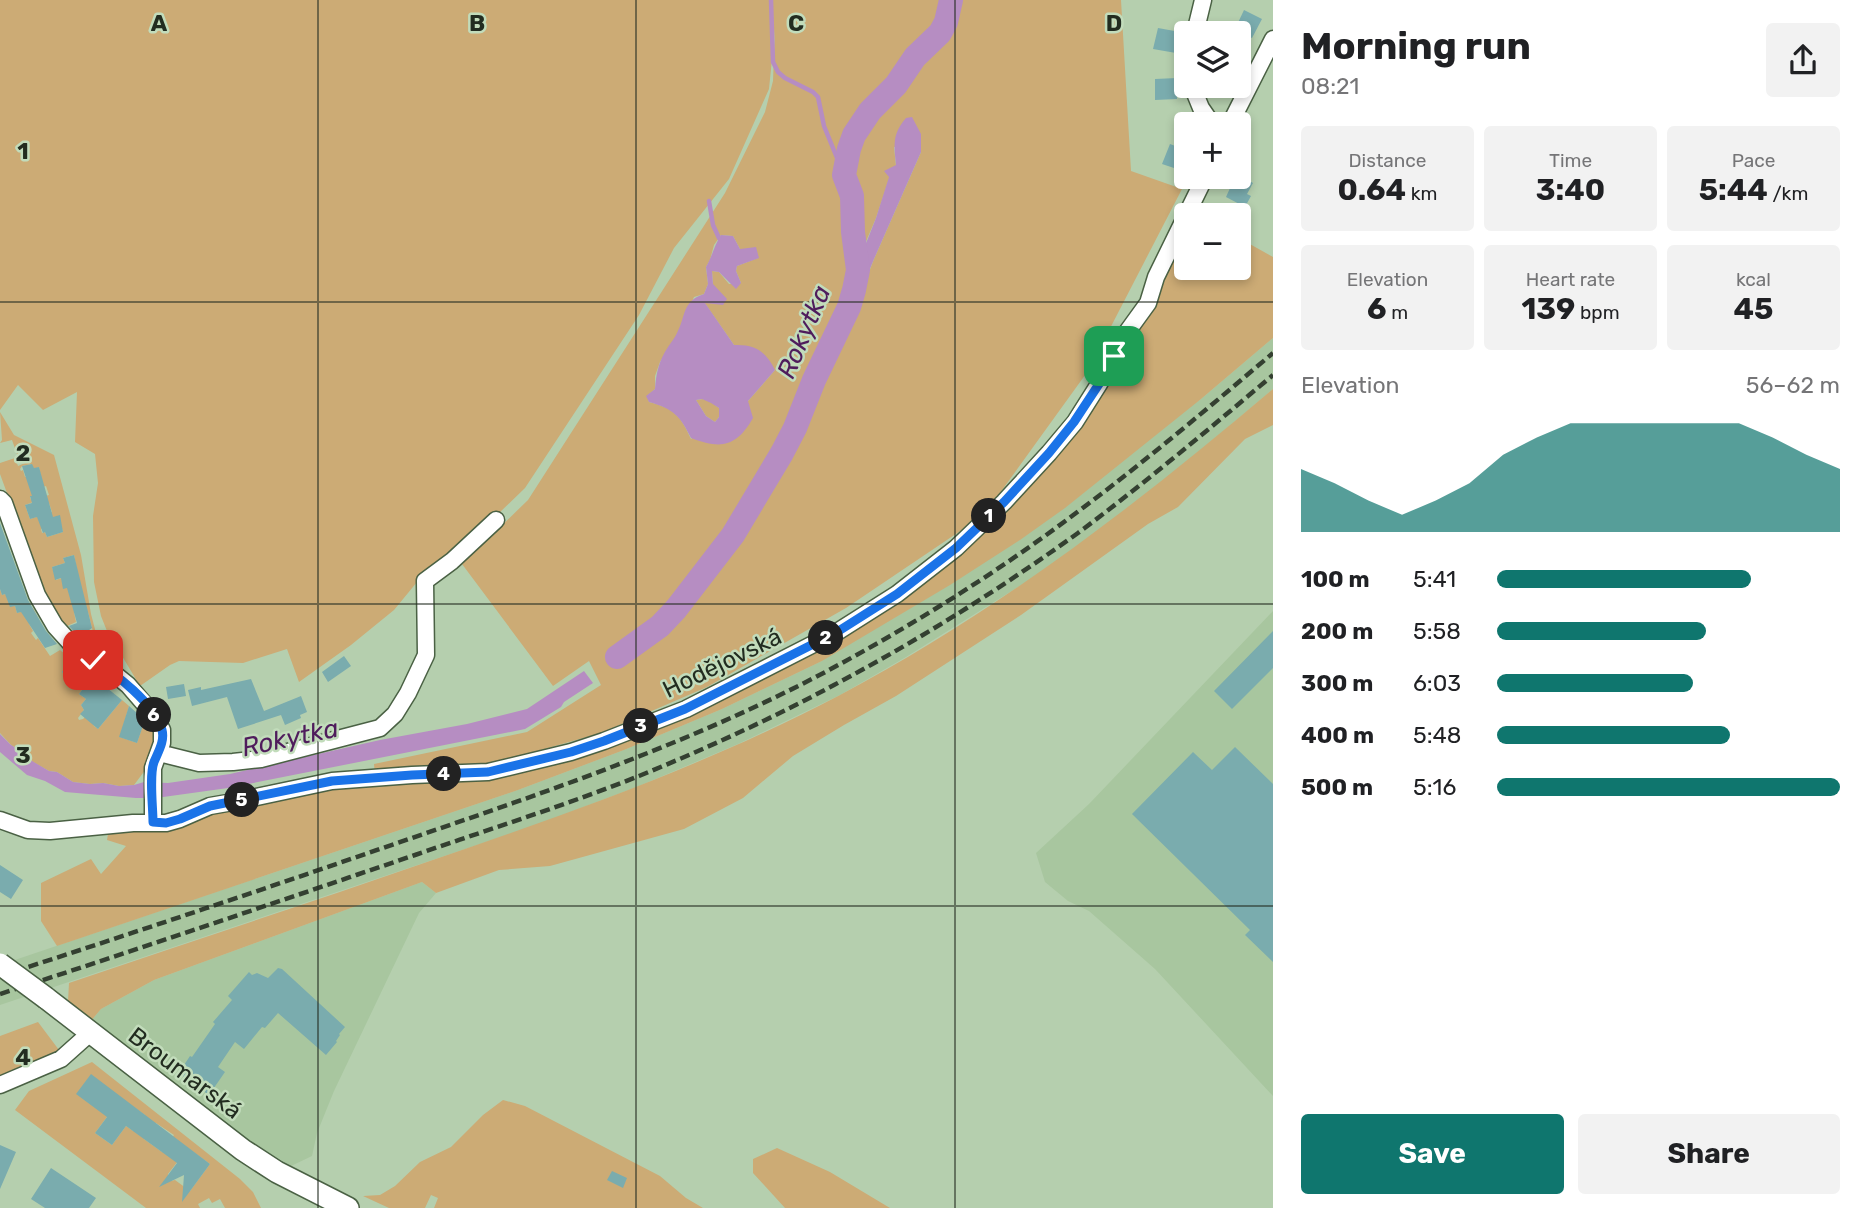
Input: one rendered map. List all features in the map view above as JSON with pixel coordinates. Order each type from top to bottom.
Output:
[{"type":"street","points":[[1198,21],[1203,0]]},
{"type":"street","points":[[1236,112],[1273,39]]},
{"type":"street","name":"Hodějovská","points":[[0,820],[28,830],[50,831],[166,823],[210,806],[332,781],[488,772],[571,752],[685,709],[837,632],[897,594],[956,548],[1004,502],[1049,453],[1074,422],[1099,384],[1127,332],[1148,303],[1156,277],[1199,189]]},
{"type":"street","points":[[0,499],[4,503],[37,595],[55,626],[75,648],[128,685],[149,708],[162,730],[162,743],[152,778],[153,822]]},
{"type":"street","points":[[159,753],[199,763],[261,759],[380,728],[395,714],[426,654],[425,581],[452,561],[496,520]]},
{"type":"street","name":"Broumarská","points":[[0,964],[89,1034],[313,1200],[348,1208]]},
{"type":"street","points":[[0,1085],[61,1059],[89,1034]]},
{"type":"shaded area","points":[[0,0],[1121,0],[1131,171],[1174,186],[1174,189],[1182,189],[1088,371],[984,515],[846,608],[707,687],[601,733],[488,765],[375,775],[374,764],[527,732],[601,685],[589,661],[553,686],[462,564],[528,500],[725,193],[765,112],[773,81],[775,29],[769,89],[729,179],[674,248],[639,315],[525,488],[470,541],[422,576],[394,610],[299,682],[287,649],[243,663],[179,661],[140,686],[101,616],[94,582],[93,516],[98,483],[95,454],[75,442],[77,392],[43,410],[18,385],[0,410]],"holes":[[[894,147],[921,152],[859,298],[846,301],[854,258],[862,251],[896,166]],[[721,235],[733,236],[740,249],[758,258],[737,266],[736,271],[741,283],[729,284],[719,272],[712,271],[713,284],[704,302],[734,345],[775,370],[748,401],[691,439],[676,414],[649,402],[647,396],[655,389],[655,376],[660,362],[677,335],[694,297],[704,294],[708,284],[706,267],[714,245]]]},
{"type":"shaded area","points":[[912,117],[921,134],[921,152],[858,298],[845,302],[854,258],[863,251],[889,177],[884,171],[896,165],[896,135],[906,118]]},
{"type":"shaded area","points":[[721,235],[733,236],[740,249],[756,247],[759,258],[737,266],[736,271],[741,283],[736,289],[719,272],[712,271],[713,284],[727,299],[723,305],[705,303],[734,345],[759,350],[775,370],[748,401],[753,418],[741,435],[728,443],[712,444],[691,438],[675,414],[665,407],[649,402],[646,396],[655,389],[660,362],[680,327],[688,305],[704,294],[708,284],[706,267]],"holes":[[[702,399],[719,408],[719,417],[715,422],[706,416],[696,400]]]},
{"type":"shaded area","points":[[1251,245],[1273,257],[1273,338],[1065,508],[950,585],[822,661],[722,709],[518,790],[57,946],[41,921],[41,883],[91,859],[101,874],[126,846],[107,840],[109,828],[162,826],[298,794],[342,787],[491,779],[572,760],[915,588],[1090,410],[1121,361],[1174,259],[1174,280],[1251,280]]},
{"type":"shaded area","points":[[1273,338],[1273,389],[1226,429],[1136,503],[1042,572],[840,695],[738,744],[639,786],[531,827],[0,1005],[0,965],[518,790],[722,709],[822,661],[1201,399]]},
{"type":"shaded area","points":[[1273,389],[1273,425],[1245,439],[1178,507],[1148,524],[1021,615],[896,696],[793,756],[743,798],[684,829],[550,866],[499,870],[436,893],[422,882],[154,980],[101,1009],[90,1022],[68,1001],[69,983],[583,807],[739,744],[840,695],[955,628],[1065,554],[1170,474]]},
{"type":"shaded area","points":[[703,399],[719,408],[719,417],[715,422],[706,416],[696,400]]},
{"type":"shaded area","points":[[0,412],[14,435],[54,455],[81,555],[91,614],[101,652],[96,653],[73,639],[93,632],[88,612],[74,612],[76,622],[65,627],[44,594],[0,474],[0,463],[15,458],[18,466],[25,463],[23,456],[18,457],[12,440],[0,443]],"holes":[[[31,464],[34,469],[39,467],[43,487],[46,486],[49,495],[31,500],[30,497],[34,496],[30,476],[25,477],[20,469]],[[36,501],[49,503],[52,512],[30,519],[25,505]],[[60,521],[63,532],[47,537],[41,529]],[[74,555],[77,570],[56,580],[52,567],[65,563],[63,558]]]},
{"type":"shaded area","points":[[0,589],[2,595],[5,594],[15,606],[17,613],[33,608],[38,618],[29,624],[33,631],[31,633],[36,640],[38,638],[50,656],[60,650],[72,660],[62,672],[82,690],[79,694],[86,699],[81,705],[84,710],[79,720],[89,713],[98,729],[122,700],[129,706],[120,737],[137,743],[145,719],[157,728],[146,769],[134,785],[73,782],[26,758],[0,733]]},
{"type":"shaded area","points":[[1273,611],[1273,1096],[1155,969],[1089,911],[1068,901],[1045,882],[1036,853],[1089,804]]},
{"type":"shaded area","points":[[584,671],[593,683],[525,729],[228,788],[156,798],[65,792],[27,775],[0,752],[0,734],[27,758],[73,782],[119,786],[144,782],[168,783],[230,774],[527,709]]},
{"type":"shaded area","points":[[422,882],[436,893],[419,913],[334,1091],[317,1133],[312,1156],[291,1166],[215,1120],[90,1022],[101,1009],[154,980]]},
{"type":"shaded area","points":[[38,1022],[59,1050],[0,1077],[0,1036]]},
{"type":"shaded area","points":[[92,1062],[240,1179],[253,1192],[261,1208],[225,1208],[220,1199],[212,1203],[209,1198],[198,1204],[200,1208],[146,1208],[15,1110],[29,1091]],"holes":[[[121,1098],[145,1115],[133,1131],[126,1126],[112,1145],[95,1133]],[[156,1123],[174,1135],[162,1152],[144,1139]],[[188,1148],[210,1164],[190,1191],[175,1180],[171,1181],[168,1174]]]},
{"type":"shaded area","points":[[503,1100],[525,1106],[660,1176],[686,1198],[703,1208],[434,1208],[438,1198],[431,1195],[425,1208],[389,1208],[363,1196],[380,1195],[395,1186],[420,1162],[451,1147],[483,1115]]},
{"type":"shaded area","points":[[777,1148],[830,1172],[890,1208],[785,1208],[753,1173],[753,1159]]},
{"type":"building","points":[[1244,10],[1262,19],[1252,38],[1251,21],[1239,21]]},
{"type":"building","points":[[1158,28],[1174,31],[1174,53],[1153,49]]},
{"type":"building","points":[[1174,78],[1174,98],[1177,99],[1155,100],[1155,79]]},
{"type":"building","points":[[1170,144],[1174,146],[1174,168],[1162,164]]},
{"type":"building","points":[[1230,189],[1250,189],[1247,194],[1251,196],[1247,203],[1237,203],[1226,197]]},
{"type":"building","points":[[32,464],[34,468],[39,467],[53,517],[60,515],[63,532],[47,537],[37,517],[30,519],[25,505],[32,503],[32,496],[22,466]]},
{"type":"building","points":[[0,523],[28,600],[57,644],[45,648],[21,612],[17,613],[15,606],[10,607],[5,594],[2,595]]},
{"type":"building","points":[[74,555],[92,628],[79,637],[69,626],[77,623],[67,588],[63,589],[61,578],[55,580],[52,567],[65,563],[63,558]]},
{"type":"building","points":[[1273,631],[1273,668],[1232,709],[1214,691]]},
{"type":"building","points":[[344,656],[351,666],[328,682],[322,672]]},
{"type":"building","points":[[72,660],[122,700],[98,729],[80,714],[84,710],[81,705],[86,699],[79,694],[82,690],[62,672]]},
{"type":"building","points":[[251,679],[264,711],[301,696],[307,712],[300,715],[301,718],[285,725],[281,715],[238,729],[227,697],[192,706],[188,690],[201,687],[201,690]]},
{"type":"building","points":[[184,684],[186,696],[168,699],[166,687]]},
{"type":"building","points":[[129,706],[145,720],[137,743],[119,737]]},
{"type":"building","points":[[1235,747],[1273,784],[1273,962],[1245,935],[1250,930],[1132,814],[1193,752],[1212,770]]},
{"type":"building","points":[[0,865],[23,880],[11,899],[0,892]]},
{"type":"building","points":[[278,968],[345,1027],[337,1042],[326,1055],[278,1013],[244,1049],[235,1042],[218,1067],[225,1072],[209,1095],[181,1075],[186,1067],[184,1065],[215,1024],[213,1022],[232,1000],[228,996],[249,972],[268,978]]},
{"type":"building","points":[[91,1074],[210,1164],[182,1202],[184,1175],[159,1187],[177,1163],[126,1126],[112,1145],[95,1133],[107,1117],[76,1094]]},
{"type":"building","points":[[0,1145],[16,1152],[0,1189]]},
{"type":"building","points":[[51,1168],[96,1198],[89,1208],[45,1208],[31,1199]]},
{"type":"building","points":[[612,1171],[627,1178],[623,1188],[607,1180]]},
{"type":"waterway","points":[[771,0],[773,62],[785,78],[818,97],[824,126],[844,175]]},
{"type":"waterway","name":"Rokytka","points":[[617,657],[660,626],[676,609],[733,535],[795,428],[854,290],[858,270],[852,196],[844,175],[854,135],[870,111],[896,85],[915,57],[940,33],[946,22],[951,0]]},
{"type":"waterway","points":[[709,201],[713,225],[719,238]]},
{"type":"railway","points":[[0,976],[570,783],[675,742],[779,696],[892,635],[1014,558],[1123,477],[1273,353]]},
{"type":"railway","points":[[0,994],[584,797],[664,766],[762,722],[897,650],[1019,574],[1128,495],[1273,375]]},
{"type":"route","points":[[93,660],[128,685],[154,715],[162,730],[162,743],[153,768],[153,822],[166,823],[210,806],[332,781],[488,772],[571,752],[685,709],[837,632],[897,594],[956,548],[1004,502],[1049,453],[1074,422],[1114,356]]}]
